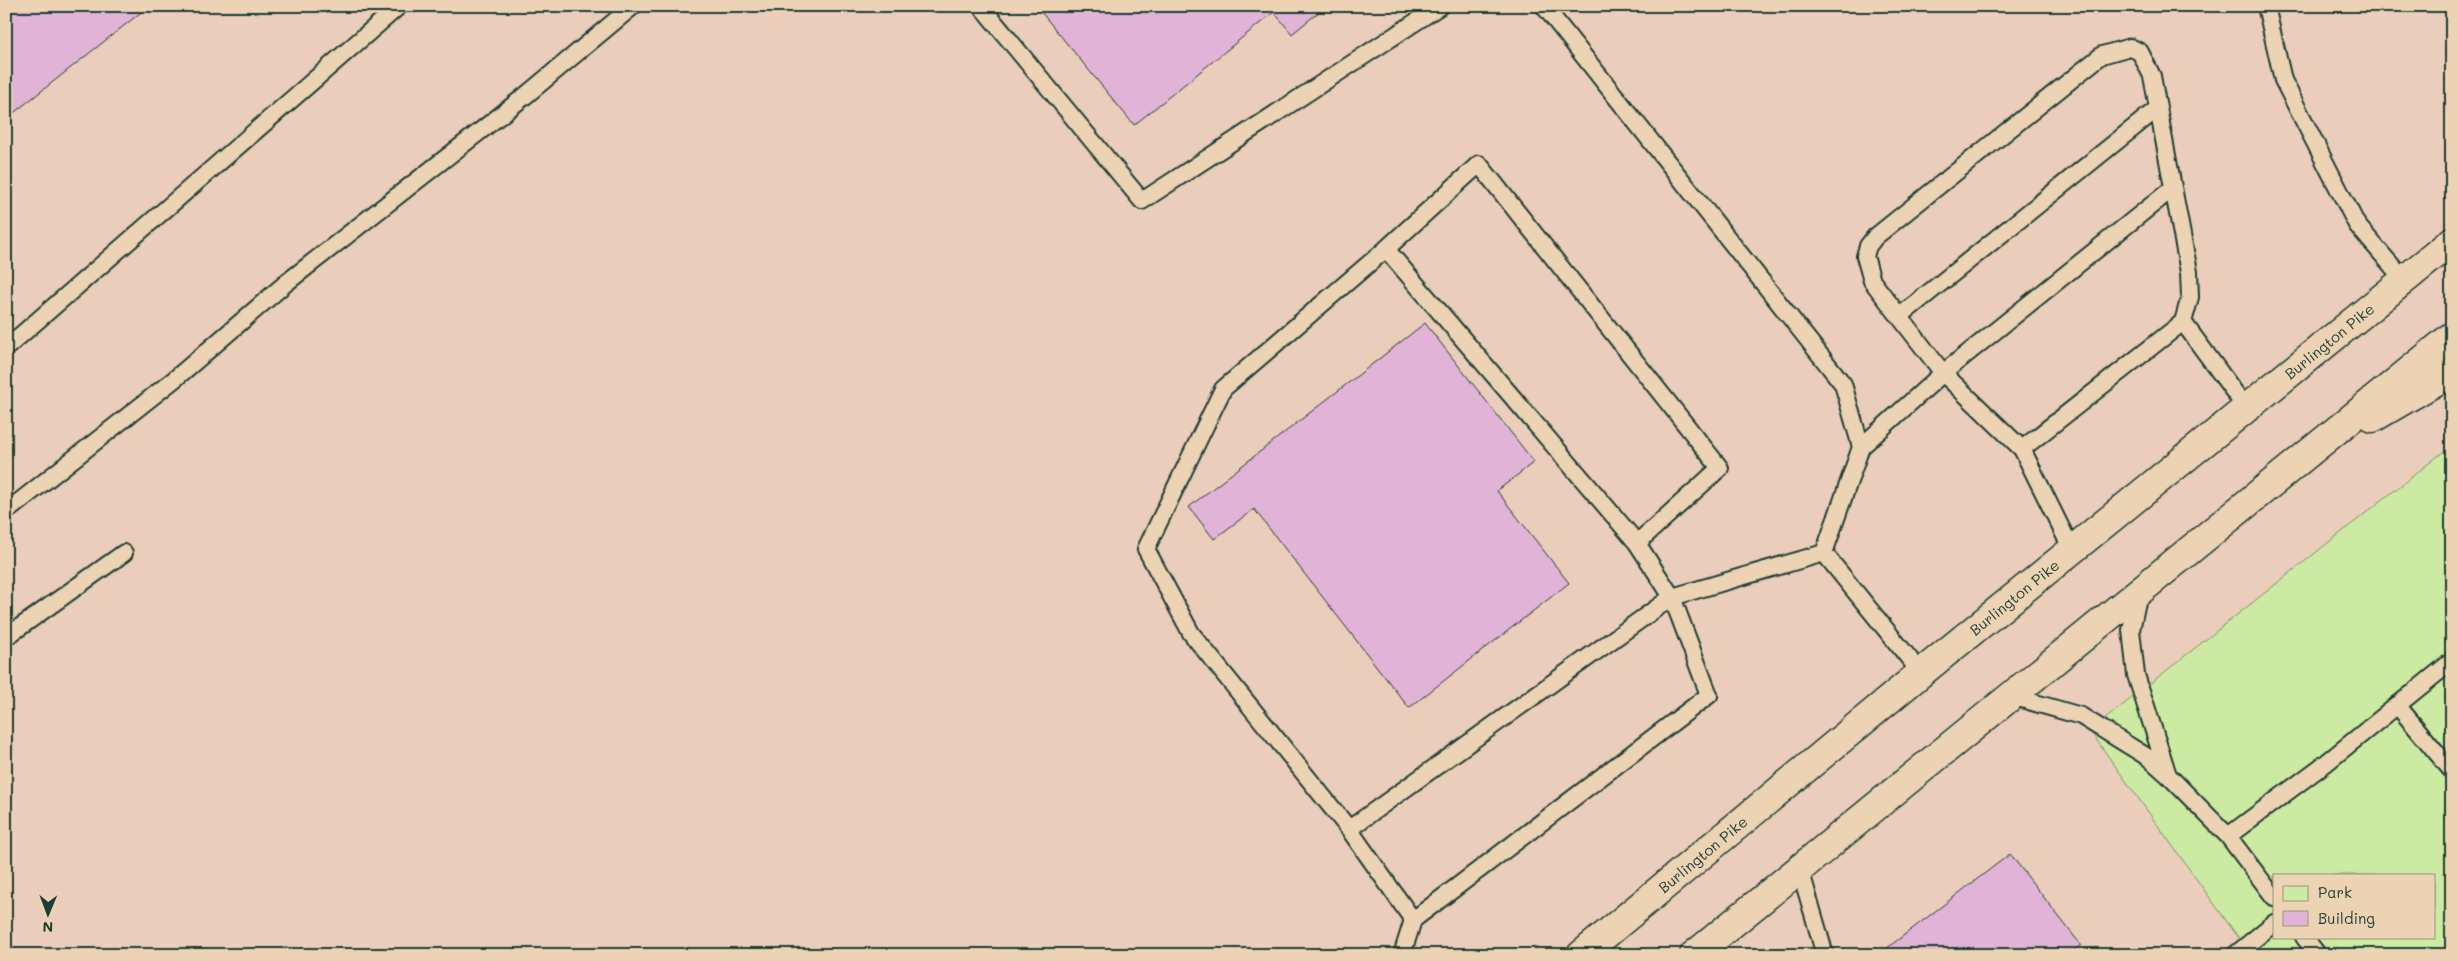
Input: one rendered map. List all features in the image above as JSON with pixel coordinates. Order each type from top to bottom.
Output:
[{"type":"highway","name":"Burlington Pike","points":[[1581,955],[2072,550],[2452,241]]},
{"type":"highway","points":[[1694,955],[2452,336]]},
{"type":"highway","points":[[2294,465],[2452,372]]},
{"type":"lane","points":[[6,348],[399,6]]},
{"type":"lane","points":[[6,512],[176,378],[286,284],[525,96],[633,6]]},
{"type":"lane","points":[[980,6],[1142,201],[1440,6]]},
{"type":"lane","points":[[1544,6],[1843,384],[1861,447]]},
{"type":"lane","points":[[2266,6],[2283,80],[2358,225],[2404,280]]},
{"type":"lane","points":[[2022,449],[2183,322],[2190,297],[2189,272],[2152,76],[2140,52],[2130,47],[2102,55],[1882,231],[1868,246],[1866,256],[1867,268],[1872,281],[1943,373],[2022,449],[2072,550]]},
{"type":"lane","points":[[1900,316],[2158,108]]},
{"type":"lane","points":[[1413,920],[1349,829],[1191,633],[1146,549],[1224,389],[1480,164],[1720,468],[1637,543]]},
{"type":"lane","points":[[1824,552],[1861,447],[1943,373],[2173,188]]},
{"type":"lane","points":[[1386,248],[1637,543],[1672,597],[1709,695],[1413,920],[1402,955]]},
{"type":"lane","points":[[2183,322],[2246,408]]},
{"type":"lane","points":[[1349,829],[1672,597],[1824,552]]},
{"type":"lane","points":[[1824,552],[1921,674]]},
{"type":"lane","points":[[6,637],[124,553]]},
{"type":"lane","points":[[2139,592],[2131,630],[2136,675],[2168,775]]},
{"type":"lane","points":[[2228,836],[2326,763],[2452,661]]},
{"type":"lane","points":[[2011,696],[2082,716],[2149,758],[2228,836],[2273,896]]},
{"type":"lane","points":[[2397,705],[2452,772]]},
{"type":"lane","points":[[1800,868],[1825,955]]},
{"type":"lane","points":[[2236,955],[2273,925]]},
{"type":"lane","points":[[2305,938],[2318,955]]},
{"type":"green space","points":[[2452,445],[2452,955],[2251,955],[2090,731]]},
{"type":"building","points":[[6,6],[149,6],[6,119]]},
{"type":"building","points":[[1036,6],[1326,6],[1292,34],[1274,12],[1134,125]]},
{"type":"building","points":[[1425,323],[1534,462],[1497,491],[1569,583],[1409,708],[1254,509],[1214,539],[1189,507]]},
{"type":"building","points":[[2010,854],[2081,945],[2068,955],[1878,955]]}]
